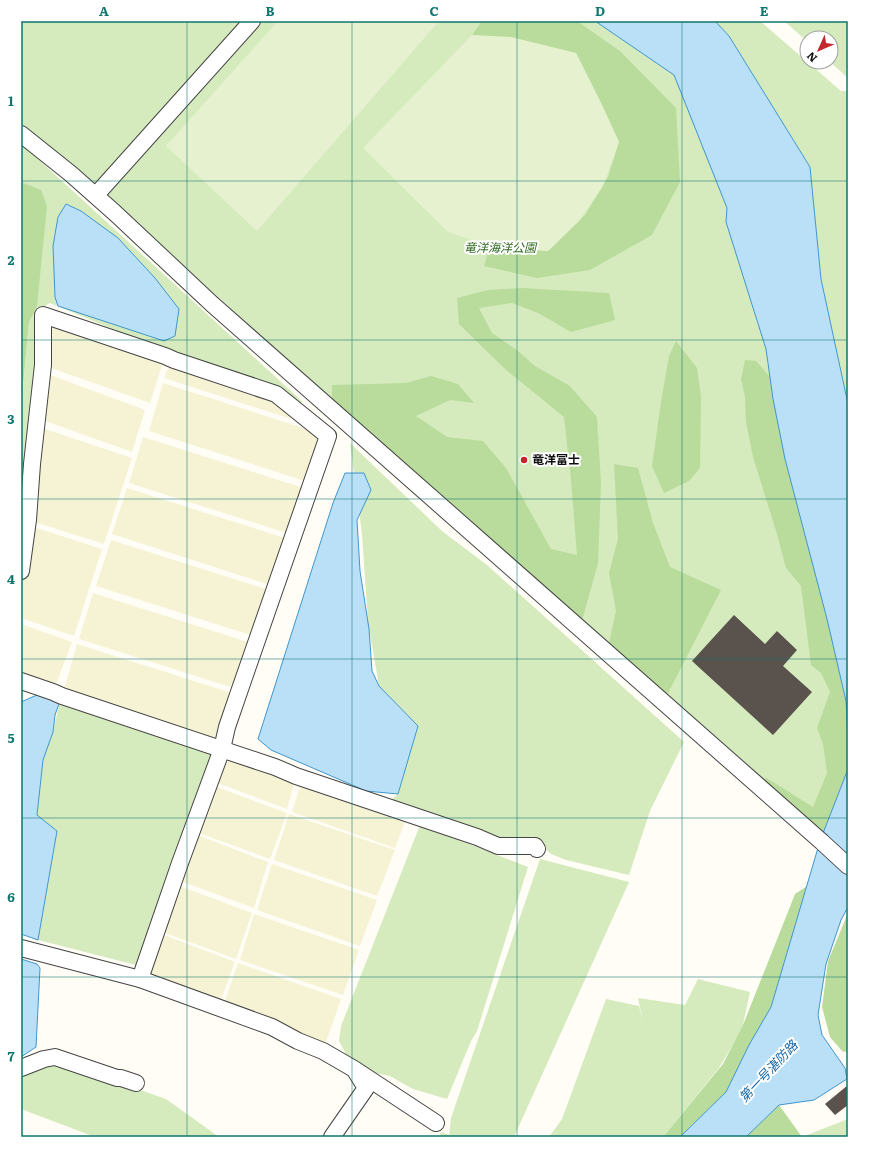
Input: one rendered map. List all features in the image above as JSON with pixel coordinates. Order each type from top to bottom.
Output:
[{"type":"street","points":[[96,196],[252,21]]},
{"type":"street","points":[[21,134],[115,212],[212,304],[848,866]]},
{"type":"street","points":[[21,571],[28,520],[32,464],[43,365],[43,316],[276,394],[328,436],[227,727],[222,749],[140,979]]},
{"type":"street","points":[[21,681],[477,837],[498,846],[535,846],[537,849]]},
{"type":"street","points":[[21,948],[140,979],[272,1027],[298,1041],[323,1051],[354,1069],[436,1123]]},
{"type":"street","points":[[21,1068],[55,1057],[136,1083]]},
{"type":"street","points":[[332,1137],[366,1088],[354,1069]]},
{"type":"shaded area","points":[[43,315],[165,356],[150,403],[43,365]]},
{"type":"shaded area","points":[[172,360],[276,394],[316,427],[164,378]]},
{"type":"shaded area","points":[[42,372],[145,410],[132,452],[37,418]]},
{"type":"shaded area","points":[[163,383],[328,436],[311,483],[149,431]]},
{"type":"shaded area","points":[[36,426],[132,458],[104,544],[28,520]]},
{"type":"shaded area","points":[[143,437],[304,488],[290,534],[129,483]]},
{"type":"shaded area","points":[[127,488],[288,539],[273,586],[112,534]]},
{"type":"shaded area","points":[[27,525],[102,549],[74,636],[21,618],[21,576]]},
{"type":"shaded area","points":[[111,540],[272,591],[257,637],[96,586]]},
{"type":"shaded area","points":[[93,593],[254,644],[240,690],[79,639]]},
{"type":"shaded area","points":[[21,624],[72,642],[53,692],[21,680]]},
{"type":"shaded area","points":[[77,644],[238,695],[222,749],[295,780],[287,809],[210,780],[62,696]]},
{"type":"shaded area","points":[[301,783],[406,819],[395,848],[292,812]]},
{"type":"shaded area","points":[[208,784],[287,813],[270,859],[191,830]]},
{"type":"shaded area","points":[[289,814],[395,850],[377,896],[274,860]]},
{"type":"shaded area","points":[[192,833],[268,862],[254,908],[175,879]]},
{"type":"shaded area","points":[[272,864],[377,900],[360,946],[257,910]]},
{"type":"shaded area","points":[[174,884],[252,913],[236,959],[157,930]]},
{"type":"shaded area","points":[[254,914],[359,950],[343,995],[240,960]]},
{"type":"shaded area","points":[[156,932],[235,962],[219,1005],[141,976]]},
{"type":"shaded area","points":[[238,963],[341,999],[325,1045],[222,1009]]},
{"type":"green space","name":"竜洋海洋公園","points":[[21,21],[600,21],[674,75],[684,87],[727,208],[726,222],[734,229],[758,326],[760,327],[769,360],[767,362],[775,390],[778,424],[785,459],[836,656],[848,710],[848,784],[820,841],[338,407],[225,303],[96,195],[26,148],[304,403],[240,382],[50,303],[40,309],[21,569],[21,410],[29,322],[21,185]]},
{"type":"green space","points":[[278,21],[439,21],[257,231],[166,146]]},
{"type":"green space","points":[[482,21],[577,21],[620,51],[676,108],[680,182],[652,235],[590,270],[537,278],[484,266],[490,246],[548,251],[585,215],[608,177],[619,142],[576,53],[472,35]]},
{"type":"green space","points":[[715,21],[760,21],[799,55],[799,70],[817,70],[841,91],[848,91],[848,404],[821,279],[810,167],[729,36]]},
{"type":"green space","points":[[784,21],[848,21],[848,78],[839,70],[839,30],[799,30],[799,34]]},
{"type":"green space","points":[[472,35],[511,37],[576,53],[619,142],[603,186],[579,221],[548,251],[490,246],[448,232],[363,148]]},
{"type":"green space","points":[[21,182],[41,190],[47,206],[37,306],[29,322],[21,408]]},
{"type":"green space","points":[[523,288],[609,293],[615,320],[571,332],[538,313],[512,303],[479,308],[492,333],[518,351],[535,366],[570,386],[597,417],[601,483],[598,563],[580,628],[332,402],[332,385],[406,383],[431,376],[458,384],[474,403],[450,400],[416,416],[447,437],[483,441],[506,468],[551,549],[577,555],[564,417],[506,370],[459,324],[457,298],[488,290]]},
{"type":"green space","points":[[676,341],[697,368],[701,397],[700,468],[689,481],[664,493],[652,466],[669,356]]},
{"type":"green space","points":[[745,360],[756,361],[771,378],[782,441],[819,579],[848,711],[848,769],[833,822],[822,842],[772,798],[765,777],[813,807],[827,773],[823,744],[817,728],[830,692],[821,673],[811,665],[801,586],[786,568],[753,457],[746,422],[745,397],[741,379]]},
{"type":"green space","points":[[350,443],[442,531],[487,565],[684,742],[650,811],[629,875],[566,860],[551,854],[532,836],[529,846],[505,846],[384,806],[398,794],[418,726],[379,686],[368,622],[362,534]]},
{"type":"green space","points":[[614,464],[638,468],[653,523],[670,567],[721,590],[665,699],[607,652],[616,611],[609,573],[618,539]]},
{"type":"green space","points":[[60,701],[222,749],[144,967],[38,940],[57,831],[37,815],[43,760],[53,732]]},
{"type":"green space","points":[[420,825],[528,867],[477,1031],[471,1041],[447,1099],[413,1089],[390,1076],[354,1069],[339,1041],[341,1026]]},
{"type":"green space","points":[[540,859],[629,882],[514,1137],[439,1137],[441,1132],[449,1135],[451,1118]]},
{"type":"green space","points":[[807,886],[771,1007],[726,1092],[680,1137],[663,1137],[723,1064],[743,1025],[795,894]]},
{"type":"green space","points":[[848,913],[848,1051],[843,1052],[830,1037],[822,1007],[828,961]]},
{"type":"green space","points":[[698,979],[750,992],[742,1029],[719,1068],[663,1137],[549,1137],[562,1119],[606,999],[639,1006],[643,1022],[638,998],[685,1005]]},
{"type":"green space","points":[[49,1058],[166,1099],[219,1137],[95,1137],[21,1109],[21,1069]]},
{"type":"green space","points":[[779,1105],[802,1137],[746,1137]]},
{"type":"green space","points":[[848,1119],[848,1137],[802,1137]]},
{"type":"water","points":[[595,21],[715,21],[729,36],[810,167],[821,279],[848,404],[848,739],[846,701],[827,619],[785,459],[773,399],[766,349],[726,222],[727,208],[674,75]]},
{"type":"water","points":[[66,204],[81,211],[118,238],[155,278],[179,309],[175,336],[164,341],[58,306],[55,297],[53,246],[58,217]]},
{"type":"water","points":[[345,473],[364,473],[371,490],[357,520],[360,571],[369,629],[372,671],[379,686],[418,726],[398,794],[366,791],[271,750],[258,739],[333,503]]},
{"type":"water","points":[[37,695],[60,701],[55,715],[53,732],[43,760],[37,815],[57,831],[38,940],[21,934],[21,702]]},
{"type":"water","name":"第一号湛防路","points":[[848,769],[848,907],[841,920],[826,964],[818,1015],[822,1035],[845,1068],[847,1079],[814,1100],[779,1105],[746,1137],[680,1137],[726,1092],[749,1045],[771,1007],[820,841]]},
{"type":"water","points":[[21,959],[37,964],[40,968],[36,1047],[21,1057]]},
{"type":"building","points":[[734,615],[765,644],[777,631],[797,650],[783,666],[812,692],[773,735],[692,661]]},
{"type":"building","points":[[848,1085],[848,1105],[835,1115],[825,1104]]},
{"type":"place","name":"竜洋富士","points":[[524,460]]}]
